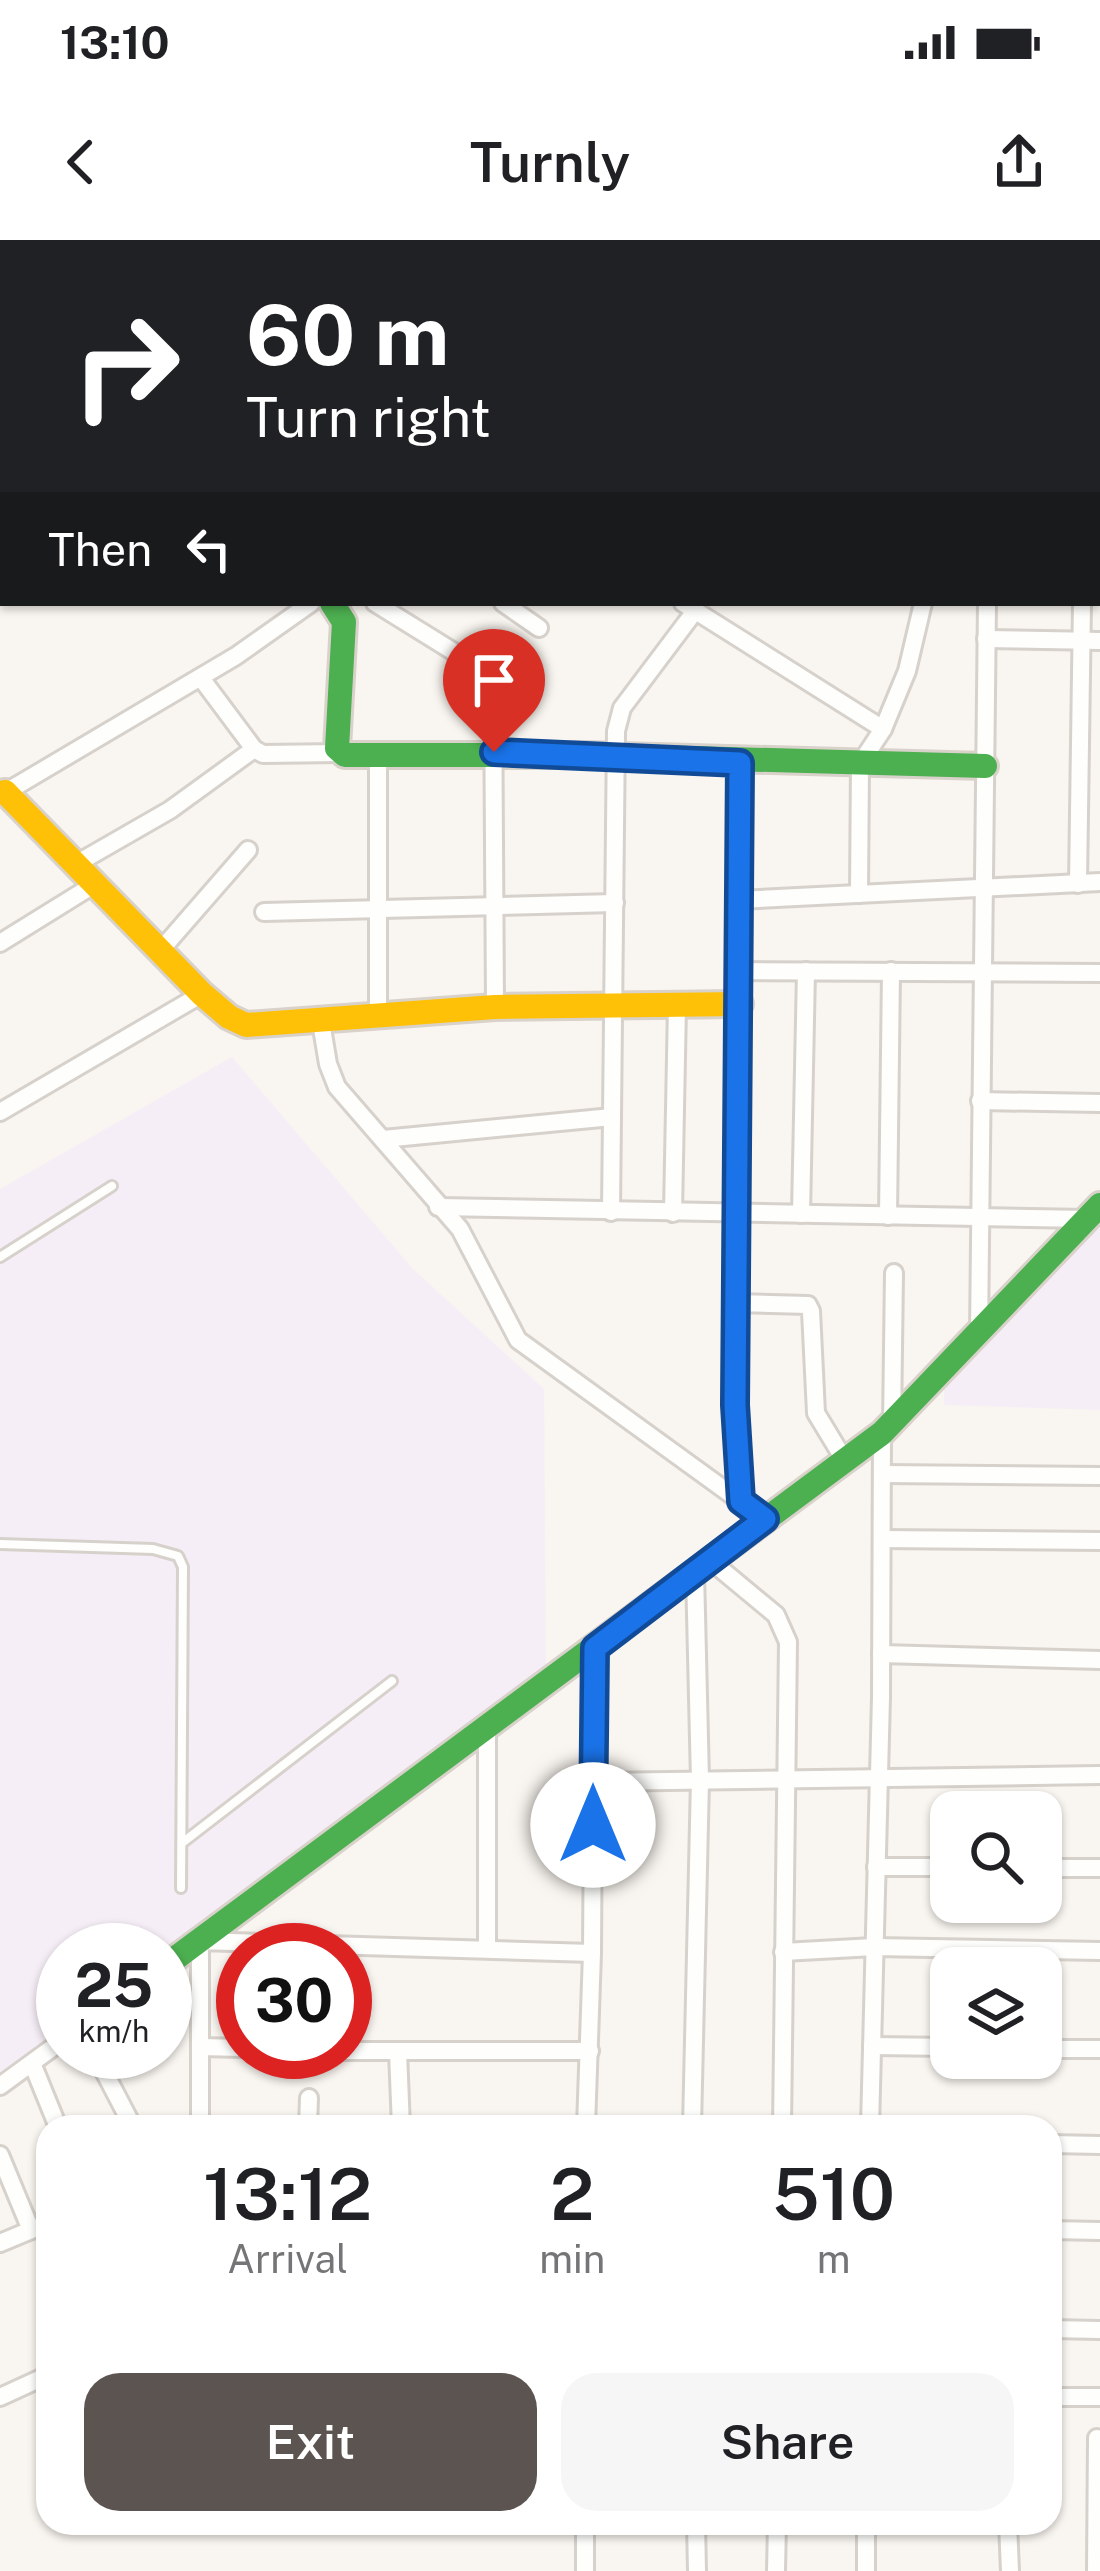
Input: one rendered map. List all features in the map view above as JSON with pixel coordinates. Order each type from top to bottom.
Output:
[{"type":"street","points":[[307,606],[201,678],[3,794],[202,994],[245,1024],[494,1007],[740,1004]]},
{"type":"street","points":[[334,606],[344,622],[340,753]]},
{"type":"street","points":[[380,606],[485,673],[495,695],[494,1007]]},
{"type":"street","points":[[507,606],[539,628]]},
{"type":"street","points":[[860,894],[860,764],[883,729],[907,671],[922,606]]},
{"type":"street","points":[[979,1335],[987,606]]},
{"type":"street","points":[[1078,884],[1090,641],[1083,606]]},
{"type":"street","points":[[611,1212],[616,731],[622,708],[689,607],[883,729]]},
{"type":"street","points":[[986,639],[1090,641]]},
{"type":"street","points":[[201,678],[254,748],[273,756],[494,752],[740,763],[985,766]]},
{"type":"street","points":[[76,864],[170,810],[254,748]]},
{"type":"street","points":[[378,754],[378,1017]]},
{"type":"street","points":[[740,763],[734,1214],[735,1405],[741,1501]]},
{"type":"street","points":[[160,951],[248,850]]},
{"type":"street","points":[[740,900],[1100,883]]},
{"type":"street","points":[[0,943],[95,884]]},
{"type":"street","points":[[264,912],[615,903]]},
{"type":"street","points":[[740,971],[1100,973]]},
{"type":"street","points":[[801,1214],[806,971]]},
{"type":"street","points":[[888,1216],[891,971]]},
{"type":"street","points":[[0,1112],[202,994]]},
{"type":"street","points":[[673,1213],[677,1005]]},
{"type":"street","points":[[321,1022],[337,1087],[464,1235],[518,1340],[765,1519]]},
{"type":"street","points":[[980,1101],[1100,1102]]},
{"type":"street","points":[[383,1139],[612,1117]]},
{"type":"street","points":[[438,1207],[980,1217],[1093,1212]]},
{"type":"street","points":[[192,1947],[887,1429],[1093,1212]]},
{"type":"street","points":[[870,2115],[882,1538],[894,1273]]},
{"type":"street","points":[[735,1303],[808,1305],[816,1413],[845,1461]]},
{"type":"street","points":[[884,1474],[1100,1476]]},
{"type":"street","points":[[882,1538],[1100,1541]]},
{"type":"street","points":[[692,2115],[703,1566]]},
{"type":"street","points":[[703,1566],[776,1615],[784,1628],[789,1656],[782,2115]]},
{"type":"street","points":[[587,2115],[595,1648]]},
{"type":"street","points":[[881,1654],[1100,1660]]},
{"type":"street","points":[[487,1729],[487,1949]]},
{"type":"street","points":[[593,1782],[1100,1775]]},
{"type":"street","points":[[876,1867],[930,1868]]},
{"type":"street","points":[[1062,1868],[1100,1868]]},
{"type":"street","points":[[200,1941],[592,1953]]},
{"type":"street","points":[[200,1941],[200,2115]]},
{"type":"street","points":[[783,1952],[874,1947],[1100,1951]]},
{"type":"street","points":[[872,2046],[930,2047]]},
{"type":"street","points":[[200,2048],[216,2048]]},
{"type":"street","points":[[1062,2049],[1100,2050]]},
{"type":"street","points":[[372,2051],[590,2051]]},
{"type":"street","points":[[398,2052],[401,2115]]},
{"type":"street","points":[[0,2086],[36,2060]]},
{"type":"street","points":[[32,2063],[53,2115]]},
{"type":"street","points":[[108,2079],[128,2115]]},
{"type":"street","points":[[308,2115],[309,2098]]},
{"type":"street","points":[[1062,2144],[1100,2145]]},
{"type":"street","points":[[0,2156],[36,2222]]},
{"type":"street","points":[[0,2243],[36,2228]]},
{"type":"street","points":[[1062,2230],[1100,2231]]},
{"type":"street","points":[[1062,2330],[1100,2330]]},
{"type":"street","points":[[0,2397],[36,2380]]},
{"type":"street","points":[[1062,2397],[1100,2397]]},
{"type":"street","points":[[1096,2571],[1097,2438]]},
{"type":"street","points":[[585,2535],[585,2571]]},
{"type":"street","points":[[696,2535],[697,2571]]},
{"type":"street","points":[[776,2571],[777,2535]]},
{"type":"street","points":[[866,2535],[866,2571]]},
{"type":"street","points":[[1008,2535],[1010,2571]]},
{"type":"lane","points":[[0,1257],[112,1186]]},
{"type":"lane","points":[[0,1544],[153,1549],[178,1556],[183,1568],[181,1888]]},
{"type":"lane","points":[[181,1844],[392,1682]]},
{"type":"shaded area","points":[[232,1057],[413,1269],[544,1389],[546,1670],[192,1938],[192,1923],[36,1923],[36,2051],[0,2077],[0,1189]]},
{"type":"shaded area","points":[[1100,1222],[1100,1410],[944,1405],[944,1384]]},
{"type":"traffic: fast","points":[[334,606],[344,622],[337,748],[345,755],[585,755],[985,766]]},
{"type":"traffic: fast","points":[[192,1946],[882,1433],[1100,1205]]},
{"type":"traffic: slow","points":[[5,792],[202,994],[246,1025],[495,1007],[740,1004]]},
{"type":"route","points":[[494,752],[740,763],[735,1405],[741,1501],[765,1519],[595,1648],[593,1825]]}]
